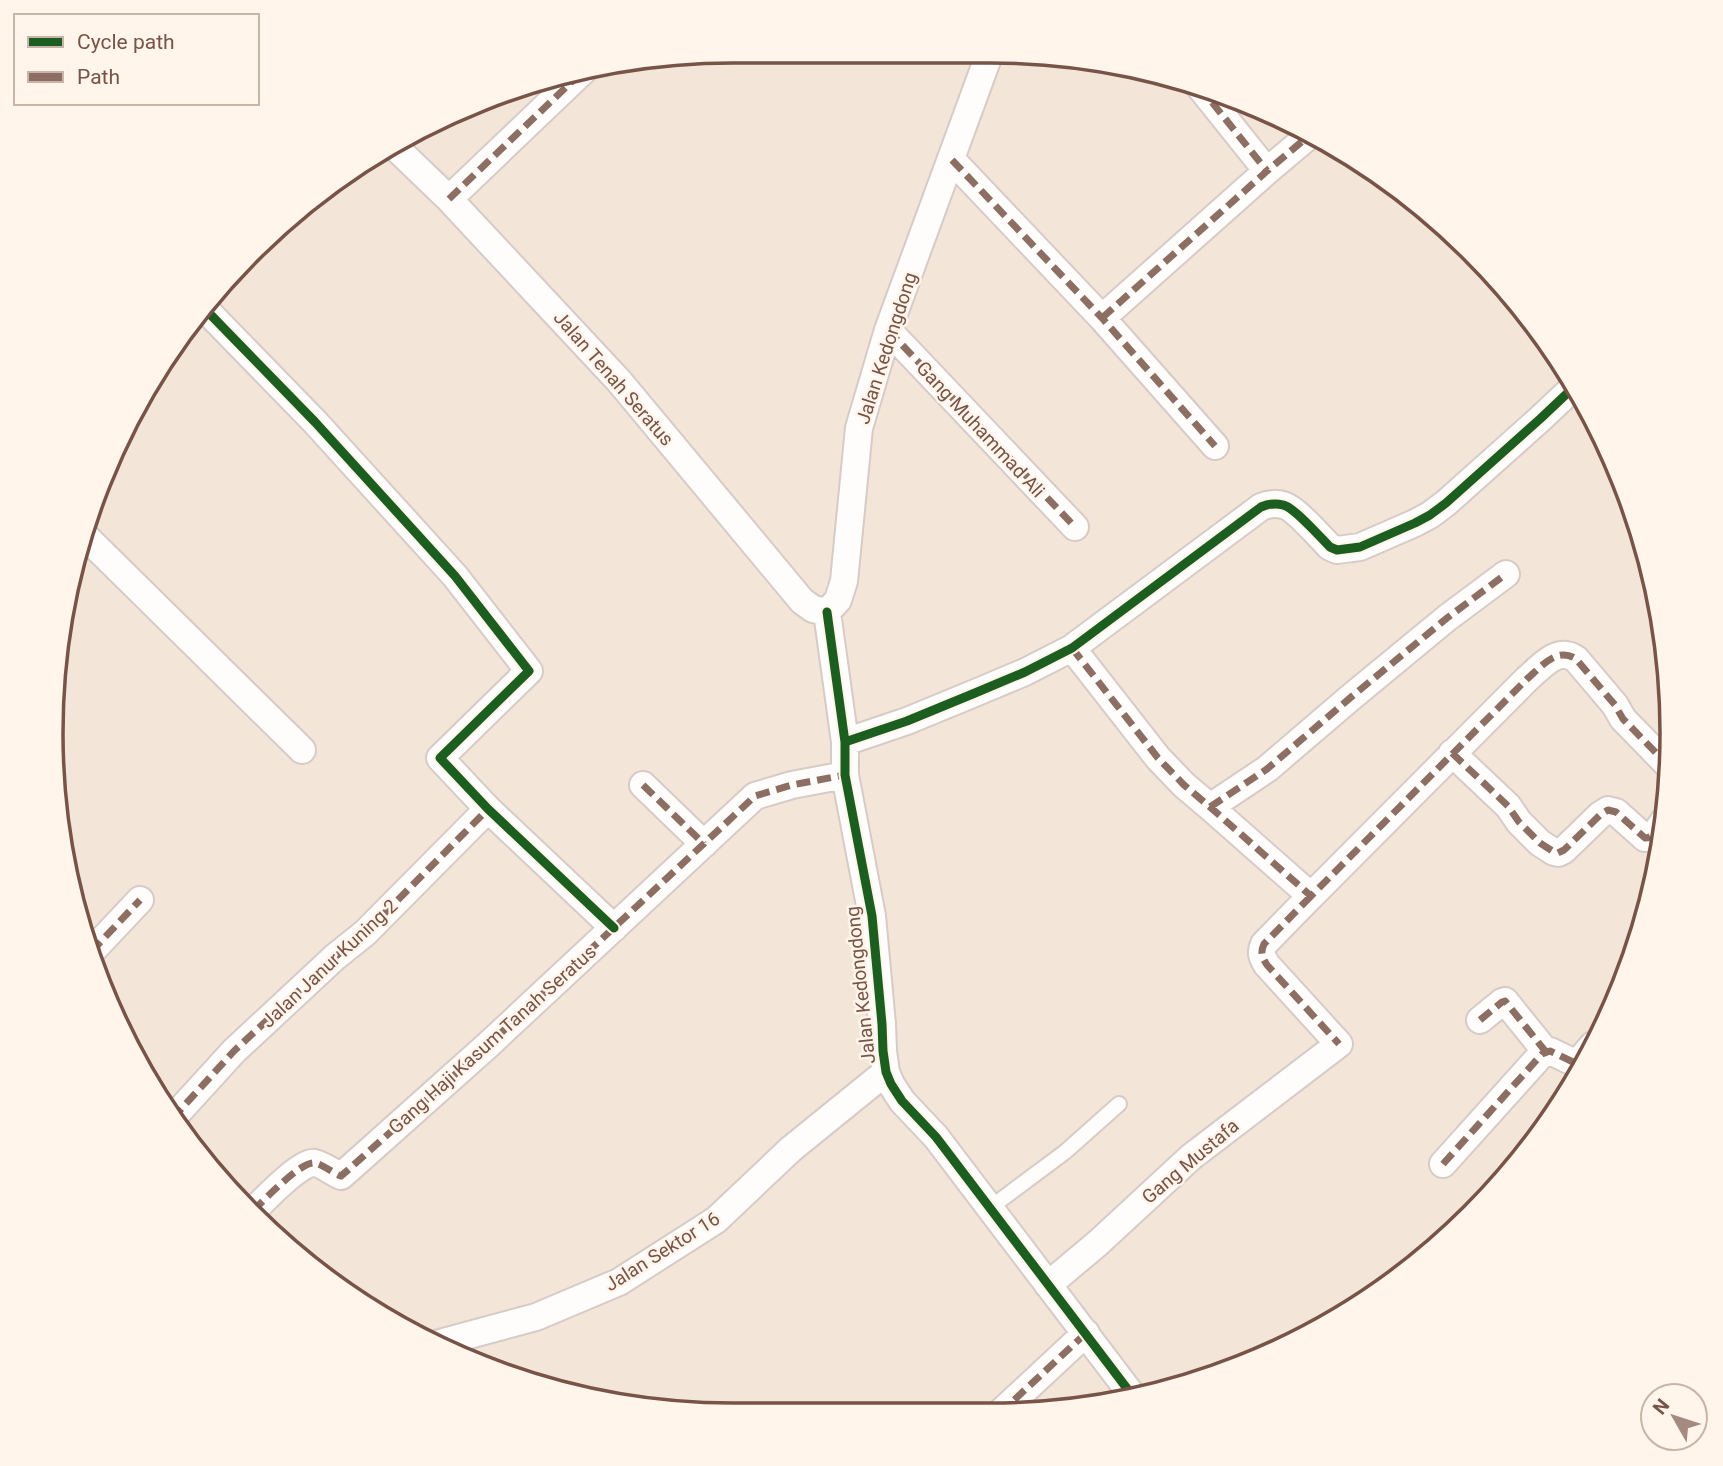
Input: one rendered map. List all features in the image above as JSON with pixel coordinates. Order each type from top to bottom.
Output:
[{"type":"street","name":"Jalan Kedongdong","points":[[986,63],[888,330],[859,428],[844,581],[838,600],[827,612],[845,742],[845,775],[872,916],[886,1072],[902,1101],[936,1137],[1127,1389]]},
{"type":"street","points":[[449,199],[570,84]]},
{"type":"street","points":[[1211,101],[1266,171]]},
{"type":"street","points":[[1102,318],[1302,141]]},
{"type":"street","name":"Jalan Tenah Seratus","points":[[400,152],[449,199],[619,381],[802,601],[813,609],[827,612]]},
{"type":"street","points":[[952,160],[1102,318],[1214,446]]},
{"type":"street","points":[[210,314],[315,422],[455,576],[529,671],[440,758],[488,809],[614,928]]},
{"type":"street","name":"Gang Muhammad Ali","points":[[888,330],[1075,527]]},
{"type":"street","points":[[845,742],[975,694],[1072,648],[1268,504],[1289,507],[1336,550],[1352,550],[1415,523],[1446,503],[1567,393]]},
{"type":"street","points":[[91,542],[302,750]]},
{"type":"street","points":[[1210,807],[1267,769],[1447,618],[1506,574]]},
{"type":"street","points":[[1072,648],[1158,758],[1184,785],[1311,896],[1452,753],[1546,662],[1560,654],[1576,659],[1615,705],[1623,719],[1659,756]]},
{"type":"street","points":[[1452,753],[1508,806],[1523,827],[1551,851],[1558,853],[1564,850],[1608,810],[1616,813],[1644,838],[1652,835]]},
{"type":"street","name":"Gang Haji Kasum Tanah Seratus","points":[[258,1206],[292,1175],[310,1163],[316,1163],[341,1176],[357,1163],[755,796],[792,785],[845,775]]},
{"type":"street","points":[[643,785],[704,844]]},
{"type":"street","name":"Jalan Janur Kuning 2","points":[[180,1110],[234,1051],[365,933],[488,809]]},
{"type":"street","name":"Gang Mustafa","points":[[1048,1285],[1191,1157],[1339,1044],[1267,965],[1262,956],[1264,944],[1311,896]]},
{"type":"street","points":[[98,945],[140,900]]},
{"type":"street","points":[[1480,1020],[1505,1001],[1546,1052]]},
{"type":"street","points":[[1443,1164],[1546,1052],[1550,1051],[1573,1062]]},
{"type":"street","name":"Jalan Sektor 16","points":[[451,1340],[536,1317],[619,1282],[716,1220],[791,1149],[886,1072]]},
{"type":"street","points":[[1012,1402],[1086,1333]]},
{"type":"lane","points":[[990,1208],[1065,1152],[1119,1104]]},
{"type":"shaded area","points":[[733,63],[1034,64],[1121,76],[1163,86],[1246,114],[1325,153],[1398,201],[1432,229],[1494,291],[1522,325],[1570,398],[1591,437],[1609,477],[1637,560],[1647,602],[1659,689],[1659,777],[1654,820],[1647,864],[1624,948],[1591,1029],[1570,1068],[1522,1141],[1494,1175],[1432,1237],[1398,1265],[1325,1313],[1286,1334],[1246,1352],[1163,1380],[1121,1390],[1034,1402],[689,1402],[602,1390],[560,1380],[477,1352],[437,1334],[398,1313],[325,1265],[259,1207],[201,1141],[153,1068],[132,1029],[99,948],[76,864],[64,777],[63,733],[64,689],[76,602],[99,518],[132,437],[153,398],[201,325],[259,259],[325,201],[398,153],[477,114],[560,86],[646,69]]},
{"type":"marked path","points":[[449,199],[570,84]]},
{"type":"marked path","points":[[1211,101],[1267,171]]},
{"type":"marked path","points":[[1102,318],[1303,141]]},
{"type":"marked path","points":[[952,160],[1102,318],[1215,446]]},
{"type":"marked path","points":[[888,330],[1075,527]]},
{"type":"marked path","points":[[1210,807],[1267,769],[1447,618],[1506,574]]},
{"type":"marked path","points":[[1072,648],[1158,758],[1184,785],[1311,896],[1527,679],[1556,656],[1576,659],[1615,705],[1623,719],[1659,756]]},
{"type":"marked path","points":[[1452,753],[1508,806],[1519,822],[1540,843],[1554,852],[1564,850],[1608,810],[1616,812],[1645,838],[1651,836]]},
{"type":"marked path","points":[[258,1206],[283,1182],[309,1164],[318,1164],[341,1176],[488,1045],[755,796],[792,785],[845,775]]},
{"type":"marked path","points":[[643,785],[704,844]]},
{"type":"marked path","points":[[180,1110],[234,1051],[335,957],[365,933],[488,809]]},
{"type":"marked path","points":[[1311,896],[1264,944],[1262,955],[1267,965],[1339,1044]]},
{"type":"marked path","points":[[98,945],[140,900]]},
{"type":"marked path","points":[[1480,1020],[1505,1001],[1546,1052]]},
{"type":"marked path","points":[[1443,1164],[1542,1054],[1550,1051],[1573,1062]]},
{"type":"marked path","points":[[1011,1403],[1086,1333]]},
{"type":"cycle path","points":[[210,314],[315,422],[455,576],[529,671],[440,758],[488,809],[614,928]]},
{"type":"cycle path","points":[[845,742],[907,721],[975,693],[1072,648],[1261,507],[1272,504],[1288,507],[1330,547],[1337,550],[1360,547],[1415,523],[1446,503],[1567,393]]},
{"type":"cycle path","points":[[827,612],[845,742],[845,775],[872,916],[886,1072],[902,1101],[936,1137],[1127,1389]]}]
